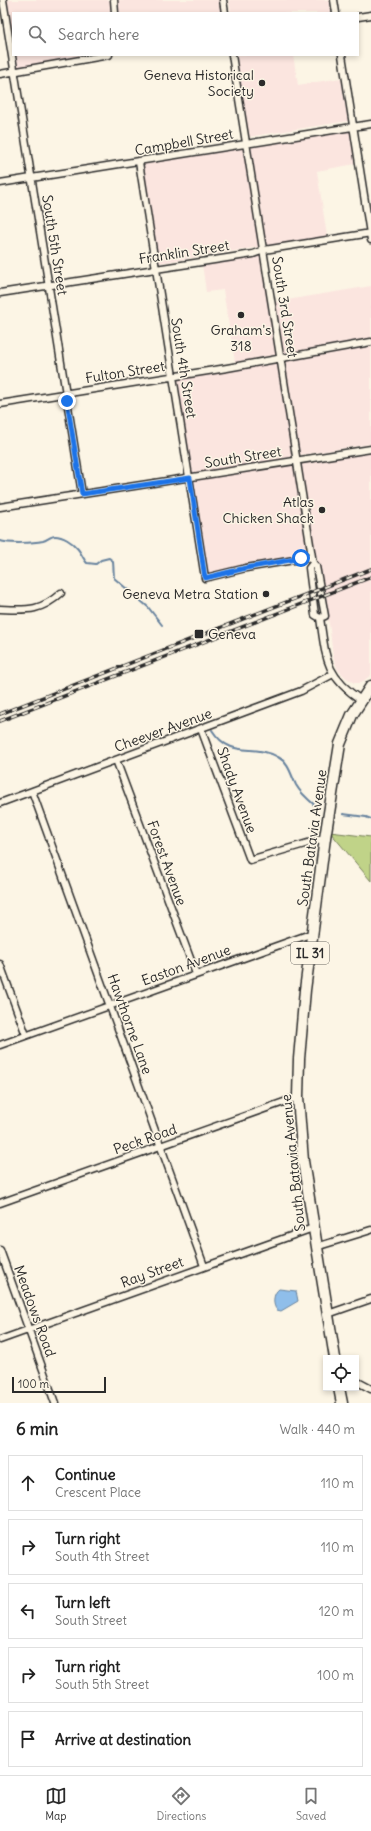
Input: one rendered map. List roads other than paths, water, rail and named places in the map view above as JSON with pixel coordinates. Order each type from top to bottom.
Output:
[{"type":"main road","name":"South Batavia Avenue","points":[[335,1355],[303,1161],[298,1097],[301,1028],[325,838],[340,744],[352,715],[371,686]]},
{"type":"main road","points":[[340,1391],[342,1403]]},
{"type":"street","name":"South 5th Street","points":[[3,0],[12,49]]},
{"type":"street","points":[[114,0],[115,12]]},
{"type":"street","points":[[223,0],[226,12]]},
{"type":"street","points":[[334,0],[336,12]]},
{"type":"street","points":[[359,17],[371,15]]},
{"type":"street","name":"South 5th Street","points":[[13,56],[82,494]]},
{"type":"street","points":[[0,74],[103,56]]},
{"type":"street","name":"South 3rd Street","points":[[232,56],[312,560],[309,568],[315,615],[320,618],[326,658],[333,674],[348,691],[361,700]]},
{"type":"street","points":[[342,56],[371,236]]},
{"type":"street","name":"Campbell Street","points":[[0,183],[371,124]]},
{"type":"street","name":"South 4th Street","points":[[139,162],[205,578],[246,568],[312,560]]},
{"type":"street","name":"Franklin Street","points":[[0,293],[253,254],[264,250],[371,236]]},
{"type":"street","name":"Fulton Street","points":[[0,404],[281,359],[371,342]]},
{"type":"street","name":"South Street","points":[[0,507],[371,449]]},
{"type":"street","points":[[0,608],[35,609],[45,606],[61,593]]},
{"type":"street","name":"Cheever Avenue","points":[[0,803],[301,691],[333,674]]},
{"type":"street","name":"Shady Avenue","points":[[201,729],[250,860],[325,838]]},
{"type":"street","name":"Forest Avenue","points":[[116,760],[196,974]]},
{"type":"street","name":"Hawthorne Lane","points":[[32,791],[111,1005],[204,1266]]},
{"type":"street","name":"Easton Avenue","points":[[0,1045],[312,933]]},
{"type":"street","points":[[0,964],[26,1035]]},
{"type":"street","name":"Peck Road","points":[[0,1203],[298,1097]]},
{"type":"street","name":"Ray Street","points":[[0,1340],[313,1228]]},
{"type":"street","points":[[316,1247],[371,1230]]},
{"type":"street","name":"Meadows Road","points":[[0,1250],[30,1329],[55,1403]]},
{"type":"street","points":[[328,1314],[371,1299]]},
{"type":"street","points":[[359,1382],[371,1388]]},
{"type":"water","points":[[279,1289],[296,1291],[298,1301],[281,1311],[277,1310],[274,1305],[274,1299],[275,1293]]},
{"type":"waterway","points":[[0,541],[15,543],[33,542],[43,541],[54,536],[58,536],[75,546],[87,563],[96,564],[101,560],[109,558],[113,561],[114,578],[148,607],[162,625]]},
{"type":"waterway","points":[[212,730],[219,739],[227,745],[243,750],[269,753],[285,762],[298,788],[318,808]]},
{"type":"waterway","points":[[343,814],[371,819]]},
{"type":"railway","points":[[0,714],[371,569]]},
{"type":"railway","points":[[0,721],[371,577]]},
{"type":"place","name":"Geneva Historical Society","points":[[262,83]]},
{"type":"place","name":"Graham's 318","points":[[241,315]]},
{"type":"place","name":"Atlas Chicken Shack","points":[[322,510]]},
{"type":"place","name":"Geneva Metra Station","points":[[266,594]]},
{"type":"place","name":"Geneva","points":[[199,634]]}]
